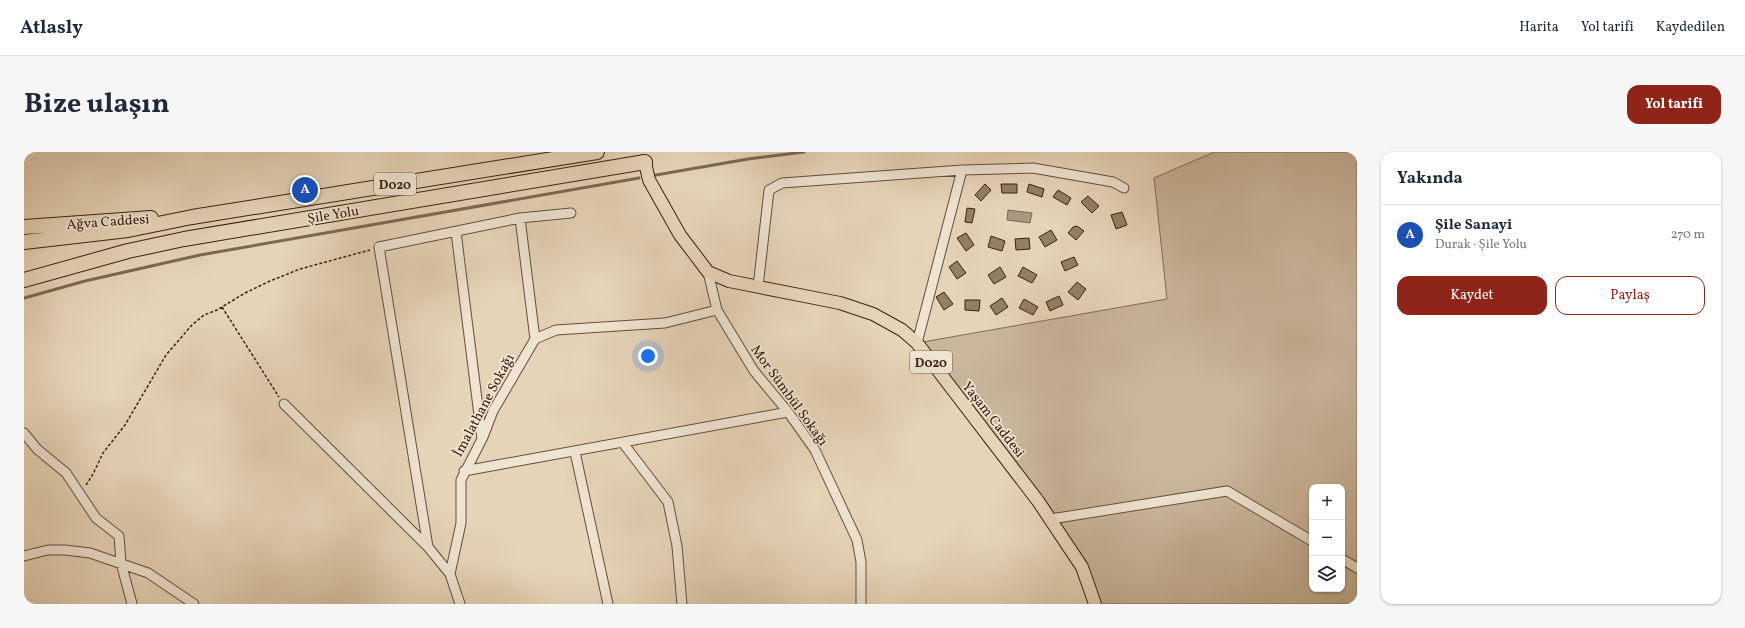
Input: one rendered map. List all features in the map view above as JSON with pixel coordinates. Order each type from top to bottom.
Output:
[{"type":"highway","name":"Şile Yolu","points":[[24,242],[128,230],[192,217],[598,152]]},
{"type":"highway","name":"Şile Yolu","points":[[24,280],[128,251],[184,238],[645,157]]},
{"type":"highway","name":"Ağva Caddesi","points":[[24,227],[192,217]]},
{"type":"main road","name":"D020","points":[[645,157],[649,180],[680,234],[708,272]]},
{"type":"main road","name":"Yaşam Caddesi","points":[[708,272],[729,281],[840,303],[873,314],[902,330],[916,343],[1051,519],[1082,567],[1096,604]]},
{"type":"street","points":[[758,287],[769,190],[782,182],[962,170],[1033,168],[1113,182],[1124,188]]},
{"type":"street","points":[[916,343],[962,170]]},
{"type":"street","points":[[428,547],[379,247],[520,218],[571,213]]},
{"type":"street","points":[[520,218],[535,339],[556,330],[664,323],[717,310]]},
{"type":"street","points":[[456,232],[482,439]]},
{"type":"street","name":"Mor Sümbül Sokağı","points":[[708,272],[717,310],[754,371],[788,412],[815,450],[857,540],[861,562],[861,604]]},
{"type":"street","name":"İmalathane Sokağı","points":[[450,574],[461,523],[461,480],[464,471],[482,439],[493,411],[535,339]]},
{"type":"street","points":[[284,404],[428,547],[450,574],[460,604]]},
{"type":"street","points":[[464,471],[788,412]]},
{"type":"street","points":[[24,433],[37,449],[66,473],[96,518],[119,536],[121,563],[128,594],[132,604]]},
{"type":"street","points":[[623,443],[668,502],[677,546],[682,604]]},
{"type":"street","points":[[575,452],[608,604]]},
{"type":"street","points":[[1051,519],[1227,491],[1309,539]]},
{"type":"street","points":[[24,556],[48,550],[65,550],[90,553],[148,574],[194,604]]},
{"type":"street","points":[[1345,561],[1357,568]]},
{"type":"path","points":[[80,493],[93,474],[103,453],[125,426],[166,355],[192,325],[204,315],[222,307],[245,293],[300,269],[379,247]]},
{"type":"path","points":[[222,307],[284,404]]},
{"type":"shaded area","points":[[1214,152],[1357,152],[1357,604],[1094,604],[1082,567],[917,343],[1167,299],[1154,178]]},
{"type":"shaded area","points":[[1008,210],[1032,213],[1030,223],[1007,220]]},
{"type":"building","points":[[985,184],[991,190],[981,201],[975,195]]},
{"type":"building","points":[[1001,184],[1017,184],[1017,193],[1002,193]]},
{"type":"building","points":[[1029,184],[1044,189],[1042,197],[1027,192]]},
{"type":"building","points":[[1058,190],[1071,198],[1067,205],[1053,197]]},
{"type":"building","points":[[1088,196],[1099,206],[1092,213],[1081,202]]},
{"type":"building","points":[[967,208],[975,209],[972,223],[965,222]]},
{"type":"building","points":[[1122,212],[1127,225],[1116,229],[1111,215]]},
{"type":"building","points":[[1077,226],[1084,231],[1076,240],[1068,233],[1073,227]]},
{"type":"building","points":[[1051,230],[1057,240],[1045,247],[1039,237]]},
{"type":"building","points":[[966,233],[974,245],[966,251],[957,238]]},
{"type":"building","points":[[991,236],[1005,241],[1002,251],[988,247]]},
{"type":"building","points":[[1029,238],[1030,249],[1016,250],[1015,239]]},
{"type":"building","points":[[1074,257],[1078,265],[1065,271],[1061,262]]},
{"type":"building","points":[[957,261],[966,273],[957,279],[949,267]]},
{"type":"building","points":[[1000,267],[1006,277],[994,284],[988,275]]},
{"type":"building","points":[[1023,267],[1037,275],[1032,283],[1018,276]]},
{"type":"building","points":[[1077,282],[1086,289],[1078,300],[1068,292]]},
{"type":"building","points":[[944,292],[953,304],[944,310],[936,297]]},
{"type":"building","points":[[1059,296],[1063,305],[1050,311],[1046,302]]},
{"type":"building","points":[[1002,298],[1008,307],[996,315],[990,306]]},
{"type":"building","points":[[1024,299],[1038,307],[1033,315],[1019,308]]},
{"type":"building","points":[[965,300],[980,300],[979,311],[965,310]]},
{"type":"waterway","points":[[656,175],[748,159],[804,152]]},
{"type":"waterway","points":[[24,298],[85,281],[200,255],[639,178]]},
{"type":"place","name":"Şile Sanayi","points":[[305,190]]}]
